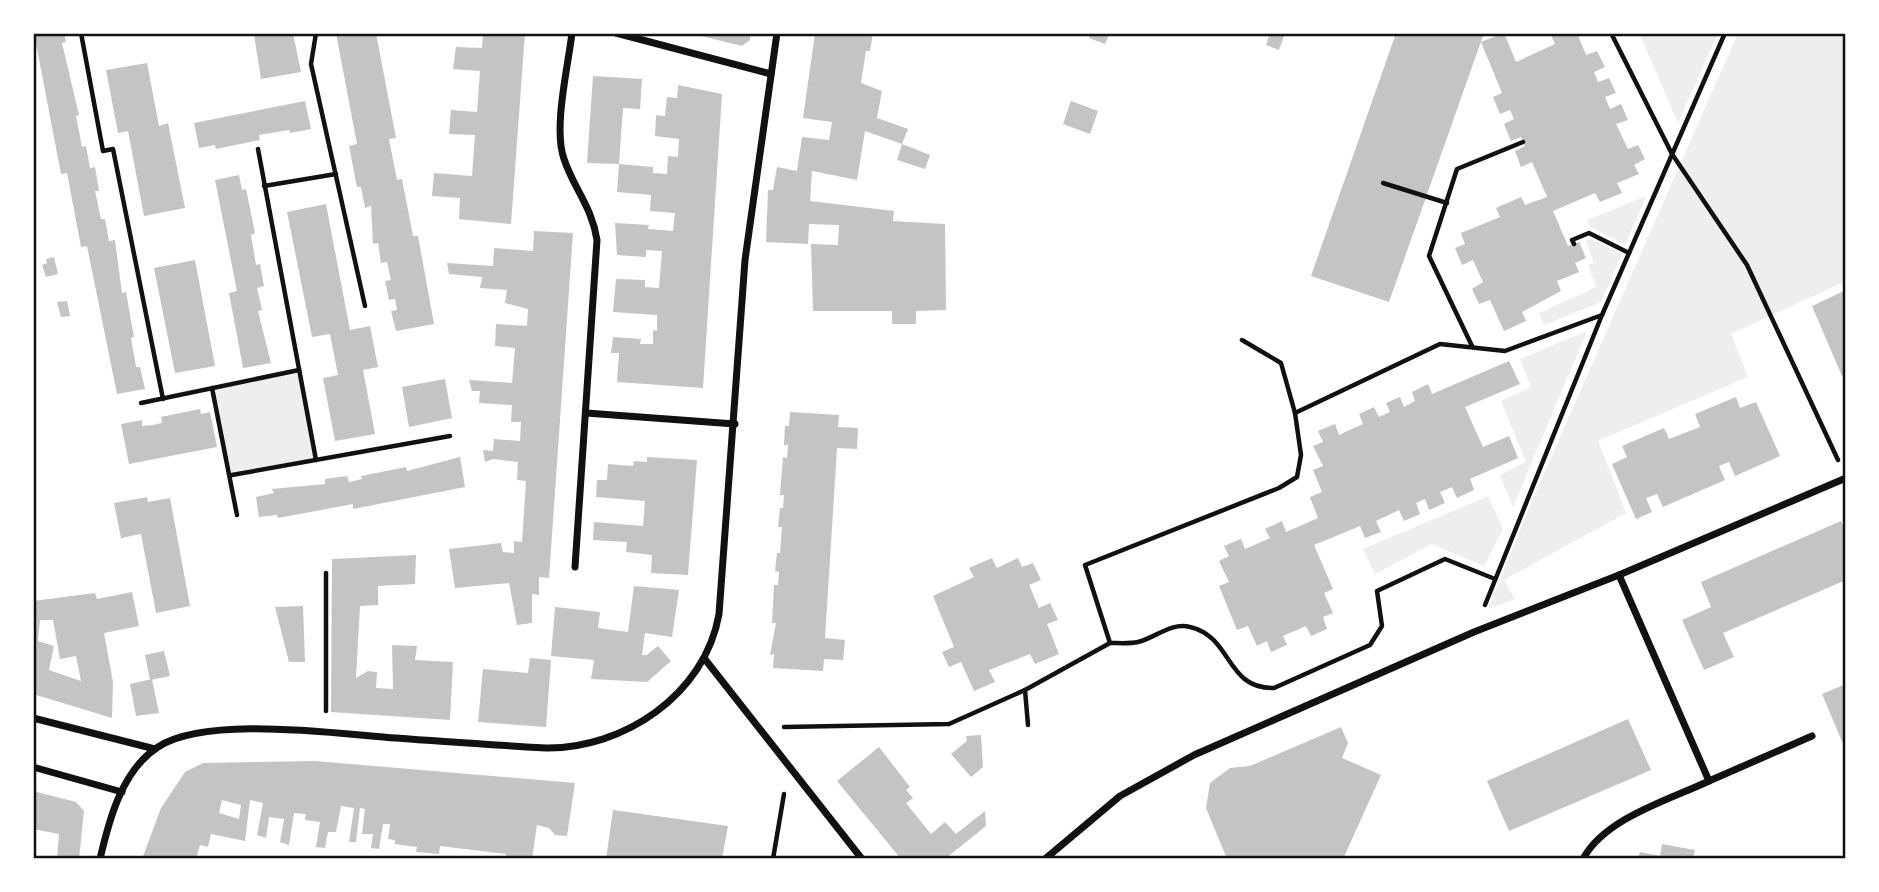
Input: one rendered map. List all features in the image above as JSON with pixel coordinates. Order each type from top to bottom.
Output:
[{"type":"street","points":[[572,33],[562,120],[563,156],[588,203],[597,240],[575,567]]},
{"type":"street","points":[[616,33],[771,74]]},
{"type":"street","points":[[100,859],[122,792],[131,775],[155,749],[182,736],[213,732],[326,733],[546,748],[584,745],[621,733],[648,718],[680,689],[704,658],[719,614],[746,249],[777,33]]},
{"type":"street","points":[[586,413],[735,424]]},
{"type":"street","points":[[1045,859],[1120,796],[1148,778],[1194,755],[1474,632],[1619,575],[1846,478]]},
{"type":"street","points":[[1619,575],[1709,780]]},
{"type":"street","points":[[704,658],[862,859]]},
{"type":"street","points":[[33,718],[155,749]]},
{"type":"street","points":[[1583,859],[1607,829],[1709,780],[1812,736]]},
{"type":"street","points":[[33,767],[122,792]]},
{"type":"path","points":[[81,33],[103,151],[113,149],[163,399]]},
{"type":"path","points":[[316,33],[312,64],[365,306]]},
{"type":"path","points":[[1611,33],[1672,154],[1747,265],[1840,464]]},
{"type":"path","points":[[1474,632],[1602,315],[1725,33]]},
{"type":"path","points":[[1472,347],[1429,256],[1457,169],[1523,142]]},
{"type":"path","points":[[257,149],[316,460]]},
{"type":"path","points":[[264,186],[336,174]]},
{"type":"path","points":[[1383,183],[1447,203]]},
{"type":"path","points":[[1574,244],[1572,240],[1590,233],[1629,253]]},
{"type":"path","points":[[1295,413],[1440,344],[1505,351],[1602,315]]},
{"type":"path","points":[[1110,643],[1085,565],[1279,488],[1297,477],[1301,455],[1295,413],[1281,363],[1241,340]]},
{"type":"path","points":[[141,404],[299,370]]},
{"type":"path","points":[[212,388],[232,475],[237,515]]},
{"type":"path","points":[[232,475],[450,436]]},
{"type":"path","points":[[761,728],[949,724],[1025,690],[1110,643],[1138,642],[1179,626],[1190,626],[1206,633],[1222,647],[1238,676],[1245,681],[1260,688],[1274,688],[1370,645],[1382,626],[1377,591],[1445,559],[1495,579]]},
{"type":"path","points":[[326,573],[326,733]]},
{"type":"path","points":[[1025,690],[1028,725]]},
{"type":"path","points":[[773,859],[785,788],[792,768]]},
{"type":"shaded area","points":[[1639,33],[1718,33],[1678,123]]},
{"type":"shaded area","points":[[1738,33],[1846,33],[1846,281],[1731,334],[1748,377],[1598,441],[1626,513],[1504,580],[1515,599],[1488,609],[1531,503]]},
{"type":"shaded area","points":[[1646,196],[1625,245],[1590,227],[1587,220]]},
{"type":"shaded area","points":[[1592,239],[1622,254],[1601,302],[1544,325],[1539,313],[1596,287],[1588,265],[1594,263],[1586,241]]},
{"type":"shaded area","points":[[1587,331],[1513,507],[1500,475],[1526,462],[1501,401],[1531,387],[1520,359]]},
{"type":"shaded area","points":[[299,370],[316,460],[232,475],[212,388]]},
{"type":"shaded area","points":[[1488,496],[1503,529],[1484,566],[1432,544],[1375,574],[1363,549]]},
{"type":"building","points":[[34,33],[64,33],[66,42],[62,43],[79,115],[76,116],[82,147],[86,146],[90,168],[95,167],[99,191],[95,191],[101,219],[105,219],[109,241],[115,240],[122,293],[126,292],[134,337],[131,338],[136,367],[140,367],[145,389],[117,394],[87,246],[81,247],[67,173],[61,174]]},
{"type":"building","points":[[293,33],[301,72],[261,79],[254,35]]},
{"type":"building","points":[[336,33],[376,33],[396,138],[389,139],[397,180],[402,179],[413,236],[418,236],[434,324],[396,331],[391,311],[397,310],[395,299],[389,300],[385,281],[391,280],[387,262],[381,263],[378,243],[373,244],[371,206],[365,208],[361,187],[357,187],[349,146],[357,144]]},
{"type":"building","points":[[483,33],[525,33],[511,224],[459,219],[460,198],[432,196],[434,173],[472,176],[475,135],[449,134],[451,110],[477,112],[480,71],[453,69],[456,47],[482,48]]},
{"type":"building","points":[[689,33],[751,33],[750,40],[742,46]]},
{"type":"building","points":[[815,33],[873,33],[870,51],[866,51],[861,83],[882,91],[877,118],[908,129],[902,144],[865,131],[857,180],[812,171],[810,201],[894,211],[893,221],[945,224],[946,310],[916,311],[916,324],[892,324],[892,311],[813,311],[811,244],[838,245],[839,225],[809,224],[808,244],[766,242],[768,190],[773,190],[777,167],[797,171],[802,137],[829,140],[832,122],[803,118]]},
{"type":"building","points":[[1091,33],[1109,35],[1105,44],[1089,38]]},
{"type":"building","points":[[1270,33],[1285,33],[1279,50],[1266,45]]},
{"type":"building","points":[[1396,33],[1484,33],[1389,302],[1311,276]]},
{"type":"building","points":[[1504,33],[1516,62],[1555,44],[1550,33],[1577,33],[1586,55],[1597,51],[1605,67],[1594,72],[1598,82],[1609,78],[1616,93],[1605,97],[1610,109],[1621,104],[1628,120],[1616,124],[1628,149],[1638,145],[1645,159],[1634,165],[1639,174],[1617,183],[1622,193],[1600,202],[1595,193],[1553,211],[1568,246],[1579,242],[1586,258],[1575,263],[1579,272],[1557,281],[1561,291],[1522,312],[1526,321],[1504,331],[1490,300],[1479,304],[1472,289],[1483,282],[1473,260],[1462,265],[1455,248],[1465,244],[1461,233],[1500,217],[1496,208],[1521,197],[1525,205],[1547,197],[1532,162],[1521,167],[1515,151],[1525,146],[1521,137],[1511,141],[1504,124],[1514,119],[1510,110],[1500,114],[1493,97],[1502,93],[1481,42]]},
{"type":"building","points":[[147,63],[159,126],[168,123],[185,208],[144,216],[128,131],[118,133],[106,70]]},
{"type":"building","points":[[593,76],[642,79],[640,109],[623,108],[619,164],[587,163]]},
{"type":"building","points":[[678,85],[722,94],[703,388],[617,382],[619,353],[611,353],[613,337],[641,339],[640,344],[653,344],[653,330],[657,331],[657,315],[613,312],[616,279],[645,280],[645,287],[659,288],[662,251],[646,250],[646,257],[617,255],[615,223],[649,225],[648,229],[673,231],[675,213],[650,211],[651,195],[617,192],[619,164],[653,167],[653,173],[667,174],[668,156],[678,157],[679,139],[655,136],[656,115],[665,116],[667,97],[677,98]]},
{"type":"building","points":[[305,101],[311,129],[259,135],[260,140],[216,149],[215,145],[199,148],[194,123]]},
{"type":"building","points":[[1071,101],[1098,111],[1090,134],[1063,124]]},
{"type":"building","points":[[902,144],[930,155],[925,169],[897,160]]},
{"type":"building","points":[[239,175],[242,190],[246,189],[255,233],[251,235],[256,265],[260,264],[264,286],[257,288],[262,310],[258,311],[271,363],[243,368],[229,293],[237,291],[215,180]]},
{"type":"building","points":[[326,204],[350,330],[370,326],[378,367],[363,370],[375,434],[335,441],[323,378],[338,375],[330,334],[312,337],[287,212]]},
{"type":"building","points":[[534,231],[573,233],[549,578],[539,577],[539,595],[532,594],[532,623],[517,625],[509,583],[455,588],[449,549],[501,543],[503,552],[514,553],[514,541],[522,542],[526,481],[517,480],[518,462],[493,459],[485,462],[483,450],[493,451],[494,439],[520,441],[521,422],[511,422],[512,405],[479,403],[480,391],[472,391],[469,380],[512,383],[515,348],[495,346],[496,324],[527,326],[528,309],[505,303],[507,290],[480,288],[482,277],[449,274],[447,263],[493,266],[494,248],[533,251]]},
{"type":"building","points":[[54,257],[58,274],[46,277],[42,265],[47,263],[46,259]]},
{"type":"building","points":[[195,260],[215,366],[175,373],[154,268]]},
{"type":"building","points":[[1846,290],[1846,374],[1842,376],[1812,306]]},
{"type":"building","points":[[67,301],[70,316],[61,317],[57,302]]},
{"type":"building","points":[[1509,361],[1520,384],[1465,407],[1483,447],[1509,436],[1518,458],[1470,479],[1474,490],[1457,498],[1452,487],[1440,492],[1445,503],[1429,510],[1425,499],[1416,503],[1420,514],[1404,521],[1399,510],[1376,521],[1381,532],[1365,538],[1360,526],[1314,545],[1333,589],[1324,593],[1333,613],[1323,617],[1327,629],[1311,636],[1306,626],[1283,636],[1287,645],[1271,652],[1267,641],[1257,646],[1248,626],[1237,630],[1219,586],[1229,582],[1219,561],[1229,556],[1224,546],[1241,539],[1245,549],[1270,538],[1265,529],[1282,521],[1286,532],[1318,518],[1310,497],[1322,492],[1313,470],[1323,466],[1313,446],[1323,442],[1318,431],[1335,424],[1339,435],[1363,424],[1359,414],[1374,407],[1379,417],[1390,412],[1386,403],[1400,397],[1404,407],[1415,401],[1412,392],[1428,384],[1432,394]]},
{"type":"building","points":[[445,379],[452,418],[409,427],[402,387]]},
{"type":"building","points":[[1736,397],[1740,408],[1756,402],[1780,456],[1735,476],[1729,462],[1719,466],[1725,480],[1663,507],[1657,494],[1646,498],[1652,512],[1636,519],[1612,464],[1627,457],[1622,446],[1664,428],[1669,439],[1700,427],[1695,414]]},
{"type":"building","points":[[200,409],[201,414],[210,412],[217,447],[129,464],[121,424],[142,420],[142,426],[152,425],[162,423],[161,417]]},
{"type":"building","points":[[790,412],[839,415],[838,427],[858,428],[857,449],[837,448],[825,638],[845,640],[843,660],[824,659],[823,671],[773,668],[774,654],[770,655],[776,623],[772,623],[774,585],[778,585],[779,572],[775,571],[777,553],[780,553],[782,527],[778,527],[784,495],[780,495],[783,457],[787,458],[788,445],[784,445],[785,426],[789,426]]},
{"type":"building","points":[[460,457],[465,487],[353,509],[353,504],[278,518],[277,515],[259,517],[256,497],[274,493],[272,489],[325,484],[325,479],[347,476],[349,482],[362,479],[361,476],[406,467],[407,471]]},
{"type":"building","points":[[647,457],[697,460],[688,575],[651,573],[652,555],[626,552],[627,542],[593,540],[594,522],[643,526],[645,501],[596,497],[597,480],[607,480],[608,464],[633,466],[634,461],[647,462]]},
{"type":"building","points":[[147,497],[148,502],[170,498],[190,606],[156,613],[141,534],[121,538],[114,503]]},
{"type":"building","points":[[1841,521],[1846,531],[1846,580],[1723,633],[1734,657],[1704,670],[1682,620],[1711,607],[1701,582]]},
{"type":"building","points":[[416,555],[415,584],[378,586],[378,605],[360,606],[356,678],[368,671],[377,672],[376,688],[393,689],[392,645],[417,646],[415,660],[453,662],[450,720],[331,712],[332,559]]},
{"type":"building","points":[[992,558],[997,568],[1018,558],[1022,567],[1033,563],[1041,580],[1029,585],[1039,608],[1050,603],[1058,620],[1047,624],[1059,654],[1035,664],[1030,654],[989,670],[995,682],[974,691],[961,662],[949,667],[942,652],[954,647],[933,596],[974,577],[969,568]]},
{"type":"building","points":[[634,586],[679,590],[672,637],[645,633],[642,655],[647,655],[658,646],[671,661],[647,682],[591,679],[594,660],[551,656],[555,607],[600,612],[598,628],[628,632]]},
{"type":"building","points":[[132,592],[139,626],[104,633],[113,682],[112,718],[33,694],[33,601],[95,593],[97,599]],"holes":[[[40,620],[53,620],[60,659],[76,656],[81,681],[49,670],[54,646],[38,641]]]},
{"type":"building","points":[[303,606],[305,662],[289,662],[275,607]]},
{"type":"building","points":[[164,651],[170,676],[150,680],[145,655]]},
{"type":"building","points":[[530,658],[551,660],[546,727],[478,722],[483,669],[528,673]]},
{"type":"building","points":[[152,679],[159,713],[136,716],[130,684]]},
{"type":"building","points":[[1846,684],[1846,751],[1822,694]]},
{"type":"building","points":[[1628,719],[1651,770],[1509,831],[1487,781]]},
{"type":"building","points":[[1341,727],[1348,743],[1342,758],[1381,775],[1343,859],[1227,859],[1206,808],[1210,783],[1230,768],[1250,766]]},
{"type":"building","points":[[981,735],[983,767],[971,777],[951,754],[967,741],[966,736]]},
{"type":"building","points":[[879,747],[910,787],[906,790],[913,798],[906,803],[931,834],[945,822],[956,834],[985,811],[986,826],[945,859],[901,859],[837,781]]},
{"type":"building","points":[[315,761],[575,783],[567,836],[555,835],[549,828],[537,825],[532,859],[506,859],[506,854],[440,846],[439,854],[416,852],[417,847],[395,844],[395,840],[388,839],[390,824],[383,824],[379,849],[371,848],[373,834],[362,834],[365,809],[360,808],[356,842],[349,842],[354,808],[341,806],[336,832],[328,832],[325,848],[316,847],[320,822],[305,820],[306,814],[294,813],[289,845],[280,842],[284,819],[269,817],[266,838],[257,835],[263,803],[250,800],[245,841],[211,834],[208,847],[200,845],[196,859],[142,859],[161,808],[185,772],[203,763]],"holes":[[[222,800],[241,805],[239,819],[219,813]]]},
{"type":"building","points":[[33,791],[76,802],[84,811],[79,859],[57,859],[59,834],[33,829]]},
{"type":"building","points":[[613,810],[728,826],[722,859],[606,859]]},
{"type":"building","points":[[1662,844],[1695,850],[1693,859],[1638,859],[1640,852],[1660,856]]}]
